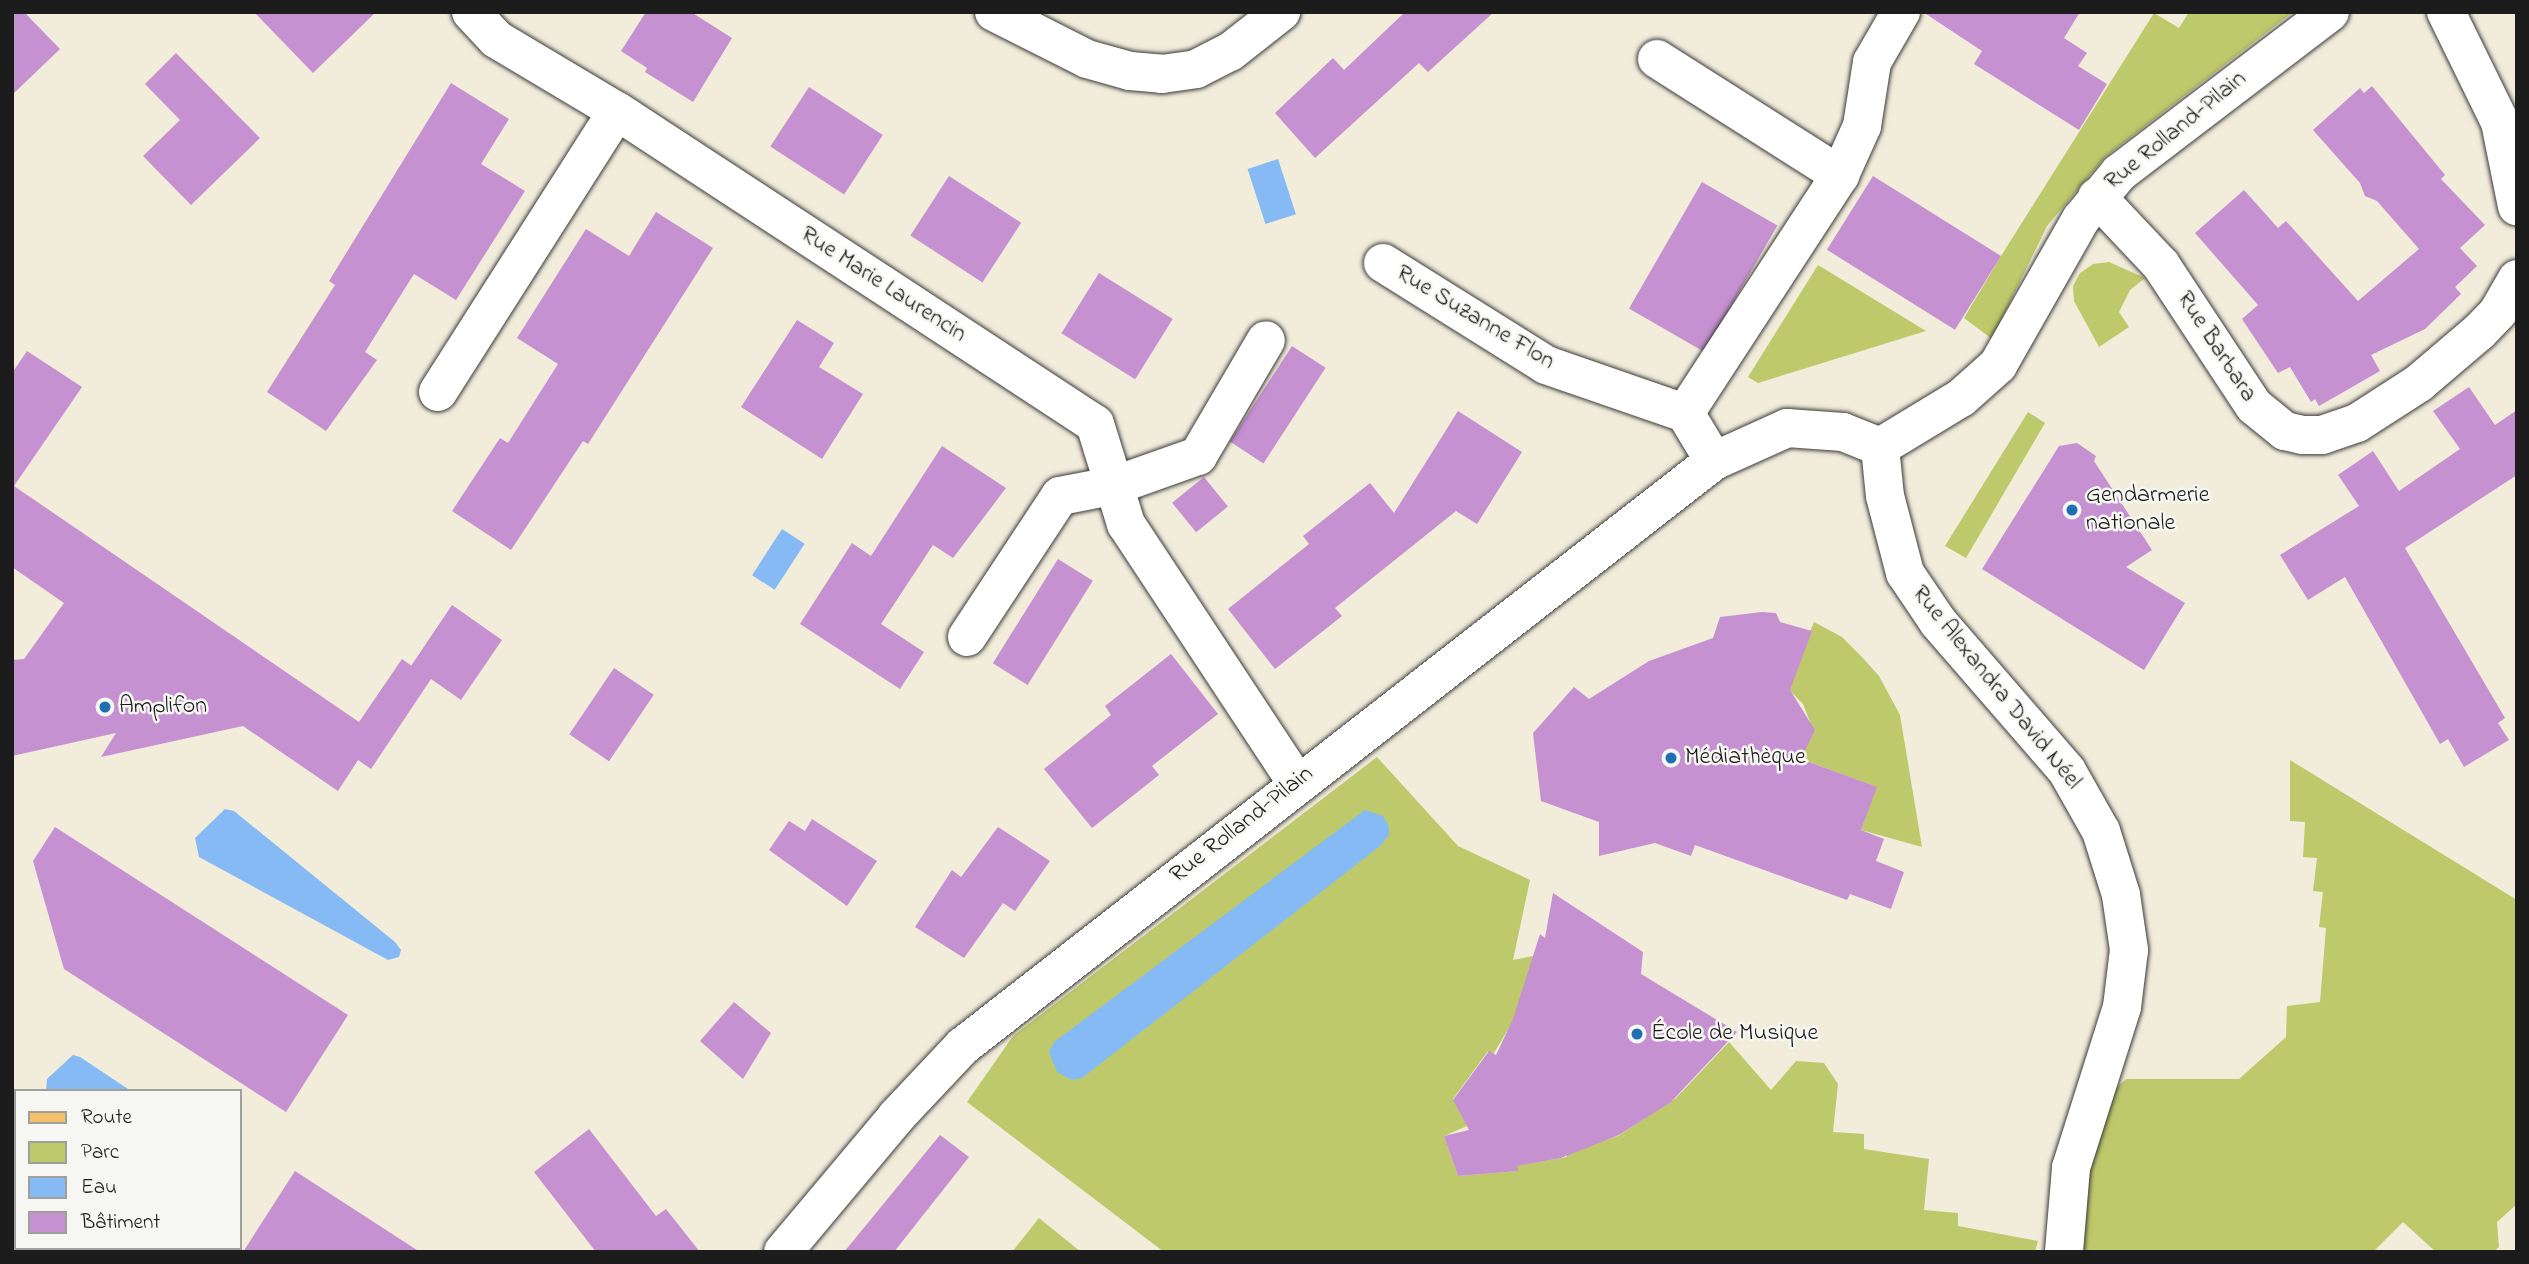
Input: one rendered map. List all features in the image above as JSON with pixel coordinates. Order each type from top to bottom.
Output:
[{"type":"street","name":"Rue Marie Laurencin","points":[[471,12],[496,40],[617,111],[1095,424],[1126,524],[1297,783]]},
{"type":"street","points":[[994,12],[1087,59],[1129,71],[1162,74],[1196,69],[1230,52],[1281,12]]},
{"type":"street","points":[[1729,453],[1685,413],[1840,175],[1862,126],[1872,62],[1901,12]]},
{"type":"street","name":"Rue Rolland-Pilain","points":[[783,1252],[897,1116],[963,1046],[1297,783],[1729,453],[1787,428],[1843,432],[1880,447],[1961,398],[1984,380],[2009,349],[2097,197],[2155,142],[2330,12]]},
{"type":"street","points":[[2446,12],[2500,122],[2517,206]]},
{"type":"street","points":[[1657,59],[1840,175]]},
{"type":"street","points":[[438,392],[617,111]]},
{"type":"street","name":"Rue Barbara","points":[[2097,197],[2161,265],[2254,406],[2285,431],[2302,435],[2322,435],[2357,423],[2419,383],[2479,332],[2498,312],[2517,279]]},
{"type":"street","name":"Rue Suzanne Flon","points":[[1383,263],[1546,365],[1685,413]]},
{"type":"street","points":[[967,637],[1060,496],[1116,485],[1198,456],[1266,340]]},
{"type":"street","name":"Rue Alexandra David Néel","points":[[1880,447],[1888,509],[1905,573],[1938,622],[2067,771],[2101,831],[2121,895],[2129,950],[2122,1007],[2071,1168],[2064,1252]]},
{"type":"green space","points":[[2189,12],[2293,12],[2105,157],[2047,226],[1992,339],[1964,318],[2001,256],[2154,13],[2179,28]]},
{"type":"green space","points":[[2109,262],[2145,278],[2130,290],[2119,312],[2129,327],[2099,347],[2074,301],[2073,286],[2080,273],[2093,264]]},
{"type":"green space","points":[[1818,265],[1926,331],[1758,383],[1748,377]]},
{"type":"green space","points":[[2028,412],[2045,423],[1966,558],[1945,546]]},
{"type":"green space","points":[[1814,622],[1842,637],[1862,657],[1879,676],[1900,715],[1922,847],[1861,830],[1876,787],[1783,752],[1814,732],[1803,704],[1787,688]]},
{"type":"green space","points":[[1377,757],[1458,846],[1530,880],[1513,960],[1533,956],[1549,1023],[1510,1026],[1491,1058],[1488,1051],[1453,1099],[1467,1126],[1444,1136],[1458,1176],[1517,1171],[1514,1166],[1567,1157],[1566,1153],[1618,1136],[1676,1098],[1729,1042],[1771,1090],[1796,1061],[1824,1063],[1838,1084],[1833,1132],[1864,1134],[1864,1149],[1929,1159],[1924,1210],[1958,1213],[1958,1226],[2038,1241],[2035,1252],[1164,1252],[967,1102],[1013,1036]]},
{"type":"green space","points":[[2290,760],[2517,900],[2517,1204],[2497,1222],[2499,1247],[2493,1252],[2436,1252],[2403,1222],[2373,1252],[2081,1252],[2083,1170],[2107,1097],[2126,1079],[2239,1079],[2286,1037],[2287,1006],[2320,1002],[2326,928],[2319,927],[2323,892],[2313,891],[2317,858],[2303,857],[2305,822],[2290,821]]},
{"type":"green space","points":[[1039,1218],[1081,1252],[1012,1252]]},
{"type":"water","points":[[1278,159],[1296,214],[1265,224],[1248,169]]},
{"type":"water","points":[[782,529],[805,544],[775,590],[752,575]]},
{"type":"water","points":[[225,809],[234,811],[395,942],[401,950],[399,957],[388,960],[199,857],[195,838]]},
{"type":"water","points":[[1365,810],[1383,816],[1389,827],[1389,835],[1380,846],[1082,1078],[1072,1080],[1057,1072],[1049,1052],[1054,1042]]},
{"type":"water","points":[[73,1055],[128,1089],[46,1089],[47,1079]]},
{"type":"building","points":[[12,12],[24,12],[60,49],[12,95]]},
{"type":"building","points":[[254,12],[376,12],[313,73]]},
{"type":"building","points":[[646,12],[691,12],[732,38],[693,102],[645,72],[647,68],[621,51]]},
{"type":"building","points":[[1405,12],[1494,12],[1428,72],[1419,63],[1315,158],[1275,113],[1333,58],[1344,70]]},
{"type":"building","points":[[1923,12],[2080,12],[2064,38],[2087,53],[2078,66],[2107,84],[2079,130],[1974,64],[1982,51]]},
{"type":"building","points":[[176,53],[260,138],[191,205],[143,156],[180,120],[145,84]]},
{"type":"building","points":[[451,83],[509,119],[481,164],[525,191],[456,300],[414,274],[365,352],[377,360],[326,431],[267,392],[335,285],[329,281]]},
{"type":"building","points":[[2372,86],[2445,175],[2441,179],[2485,225],[2460,248],[2477,266],[2455,287],[2461,294],[2425,329],[2371,355],[2380,371],[2319,406],[2315,399],[2311,402],[2290,367],[2278,373],[2242,319],[2258,305],[2195,233],[2244,190],[2278,228],[2286,221],[2358,301],[2419,249],[2377,201],[2365,196],[2360,183],[2313,130],[2360,88],[2364,93]]},
{"type":"building","points":[[809,87],[883,135],[844,194],[770,147]]},
{"type":"building","points":[[949,176],[1021,223],[982,282],[910,236]]},
{"type":"building","points":[[1873,176],[2001,256],[1955,330],[1827,250]]},
{"type":"building","points":[[1702,182],[1777,226],[1704,352],[1629,308]]},
{"type":"building","points":[[656,212],[713,248],[588,444],[583,441],[511,550],[452,511],[500,438],[508,443],[558,364],[517,338],[586,229],[629,256]]},
{"type":"building","points":[[1099,273],[1173,319],[1135,379],[1061,333]]},
{"type":"building","points":[[797,320],[834,343],[819,367],[863,394],[822,459],[741,407]]},
{"type":"building","points":[[1292,346],[1326,368],[1263,463],[1230,442]]},
{"type":"building","points":[[27,351],[82,387],[14,486],[359,722],[402,659],[411,666],[452,605],[502,640],[461,700],[431,679],[371,769],[358,760],[338,791],[243,726],[101,757],[116,733],[12,756],[12,660],[24,659],[64,603],[12,567],[12,373]]},
{"type":"building","points":[[2469,387],[2495,425],[2517,410],[2517,475],[2405,548],[2505,718],[2498,723],[2509,740],[2464,767],[2448,739],[2440,744],[2345,577],[2308,600],[2280,555],[2359,506],[2338,475],[2373,451],[2399,491],[2460,449],[2433,411]]},
{"type":"building","points":[[1458,411],[1522,452],[1477,524],[1456,511],[1335,608],[1342,616],[1275,669],[1228,609],[1309,544],[1303,536],[1370,483],[1394,513]]},
{"type":"building","name":"Gendarmerie nationale","points":[[2077,443],[2096,456],[2094,461],[2152,550],[2126,567],[2185,603],[2144,670],[1982,569],[2059,446]]},
{"type":"building","points":[[942,446],[1006,488],[953,558],[933,545],[881,624],[924,652],[900,689],[800,624],[852,543],[871,556]]},
{"type":"building","points":[[1204,477],[1228,507],[1196,532],[1172,503]]},
{"type":"building","points":[[1058,559],[1093,581],[1028,685],[993,663]]},
{"type":"building","name":"Médiathèque","points":[[1776,613],[1780,622],[1812,631],[1790,690],[1815,730],[1801,759],[1877,787],[1861,830],[1884,839],[1876,861],[1904,872],[1891,909],[1850,894],[1847,900],[1695,845],[1691,856],[1655,843],[1599,856],[1599,822],[1541,801],[1533,733],[1574,687],[1589,699],[1649,661],[1713,638],[1720,617]]},
{"type":"building","points":[[1171,654],[1218,714],[1152,766],[1159,775],[1092,828],[1044,769],[1111,715],[1105,706]]},
{"type":"building","points":[[614,668],[654,695],[609,761],[569,734]]},
{"type":"building","points":[[812,819],[877,861],[847,906],[769,850],[789,821],[805,831]]},
{"type":"building","points":[[55,827],[348,1015],[286,1112],[64,969],[33,861]]},
{"type":"building","points":[[998,827],[1050,861],[1015,911],[1003,903],[964,958],[915,927],[952,870],[961,877]]},
{"type":"building","name":"École de Musique","points":[[1553,893],[1643,952],[1641,974],[1737,1032],[1671,1102],[1619,1135],[1561,1158],[1517,1166],[1518,1171],[1458,1176],[1444,1136],[1469,1130],[1453,1100],[1489,1051],[1496,1055],[1513,1019],[1540,934],[1545,938]]},
{"type":"building","points":[[734,1002],[771,1033],[743,1079],[700,1041]]},
{"type":"building","points":[[589,1129],[656,1216],[666,1209],[700,1252],[596,1252],[534,1172]]},
{"type":"building","points":[[940,1135],[969,1157],[894,1252],[844,1252]]},
{"type":"building","points":[[295,1171],[420,1252],[243,1252]]},
{"type":"place","name":"Gendarmerie nationale","points":[[2072,510]]},
{"type":"place","name":"Amplifon","points":[[105,707]]},
{"type":"place","name":"Médiathèque","points":[[1671,758]]},
{"type":"place","name":"École de Musique","points":[[1637,1034]]}]
